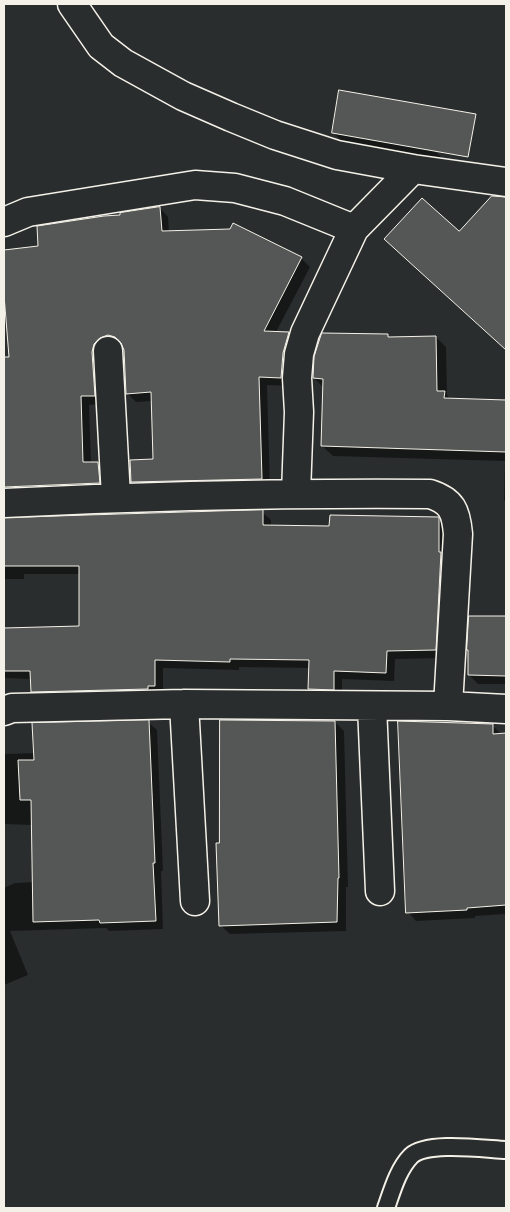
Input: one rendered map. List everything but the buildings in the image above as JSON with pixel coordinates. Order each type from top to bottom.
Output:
[{"type":"street","points":[[72,4],[101,46],[123,63],[183,96],[275,135],[337,155],[412,169],[506,182]]},
{"type":"street","points":[[296,493],[299,412],[298,354],[306,332],[354,228],[412,169]]},
{"type":"street","points":[[4,222],[28,212],[195,185],[235,188],[285,201],[354,228]]},
{"type":"street","points":[[108,350],[116,498]]},
{"type":"street","points":[[4,503],[296,493],[430,494],[443,498],[452,508],[457,519],[458,545],[448,706]]},
{"type":"street","points":[[4,711],[12,708],[184,704],[448,706],[506,710]]},
{"type":"street","points":[[184,704],[194,901]]},
{"type":"street","points":[[372,706],[380,891]]},
{"type":"lane","points":[[386,1208],[405,1164],[413,1154],[435,1147],[506,1150]]}]
